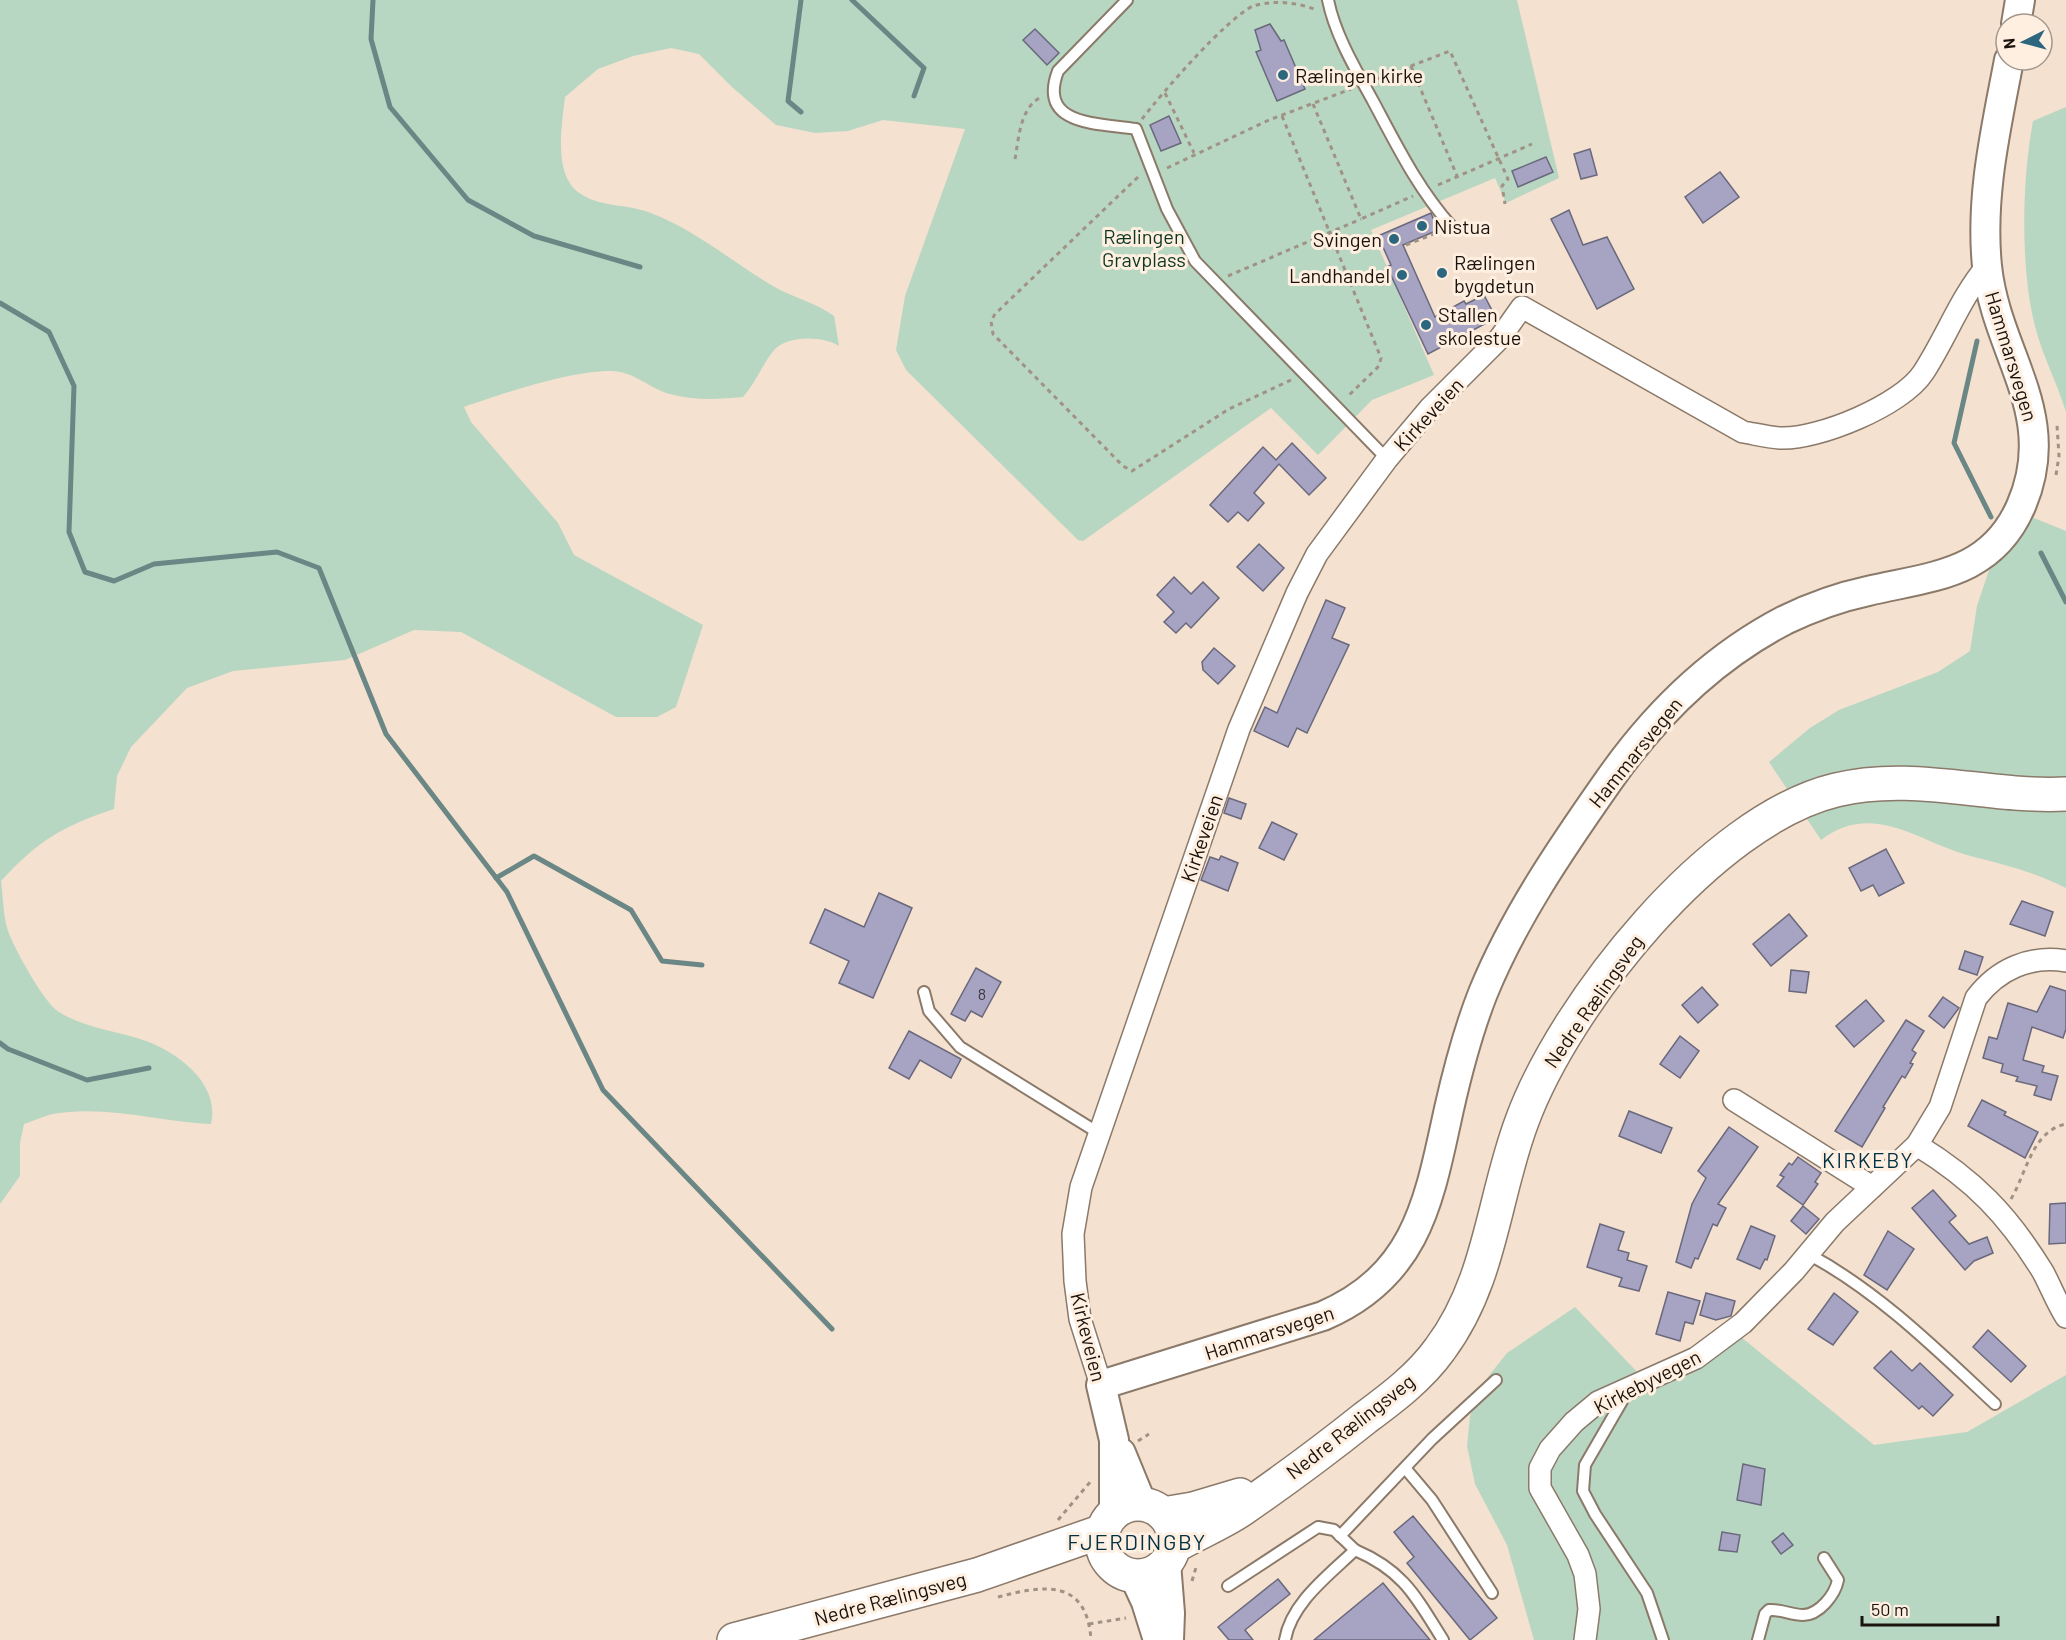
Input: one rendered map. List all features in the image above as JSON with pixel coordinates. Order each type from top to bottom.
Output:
[{"type":"main road","name":"Nedre Rælingsveg","points":[[1180,1557],[1277,1482],[1384,1404],[1418,1374],[1441,1348],[1476,1284],[1516,1139],[1543,1072],[1577,1017],[1622,956],[1651,920],[1710,862],[1750,830],[1792,805],[1815,796],[1855,786],[1922,782],[2016,794],[2066,794]]},
{"type":"main road","name":"Nedre Rælingsveg","points":[[734,1640],[977,1575],[1131,1515],[1214,1503],[1277,1482]]},
{"type":"main road","points":[[1131,1515],[1172,1529],[1180,1557],[1151,1574],[1122,1569],[1103,1548],[1131,1515]]},
{"type":"main road","name":"Nedre Rælingsveg","points":[[977,1575],[1049,1565],[1122,1569]]},
{"type":"street","name":"Hammarsvegen","points":[[1101,1385],[1323,1316],[1356,1300],[1382,1279],[1404,1252],[1426,1205],[1464,1046],[1495,966],[1570,835],[1651,725],[1706,671],[1740,646],[1782,622],[1843,597],[1951,573],[1984,554],[2005,533],[2022,504],[2028,486],[2036,441],[2030,406],[1998,317],[1987,266],[1985,221],[1988,173],[2007,72]]},
{"type":"street","name":"Kirkeveien","points":[[1131,1515],[1101,1385],[1080,1319],[1073,1260],[1076,1212],[1097,1132],[1239,729],[1293,603],[1317,554],[1387,459],[1430,408],[1500,338],[1522,307],[1743,432],[1781,438],[1822,432],[1892,401],[1922,375],[1970,286],[1987,266]]},
{"type":"street","name":"Kirkebyvegen","points":[[1585,1640],[1589,1609],[1585,1574],[1572,1545],[1540,1488],[1540,1468],[1550,1449],[1574,1422],[1598,1402],[1696,1358],[1743,1323],[1810,1255],[1835,1222],[1917,1145],[1940,1107],[1976,998],[1984,987],[2012,967],[2026,962],[2040,959],[2066,961]]},
{"type":"street","points":[[1734,1100],[1872,1187]]},
{"type":"street","points":[[1917,1145],[1953,1167],[2003,1213],[2043,1273],[2066,1317]]},
{"type":"street","points":[[1168,1640],[1170,1613],[1180,1557]]},
{"type":"street","points":[[1122,1569],[1146,1602],[1158,1640]]},
{"type":"lane","points":[[1126,0],[1058,71],[1052,91],[1062,112],[1076,120],[1136,129],[1179,235],[1195,261],[1387,459]]},
{"type":"lane","points":[[1328,0],[1331,17],[1422,192],[1452,227]]},
{"type":"lane","points":[[924,992],[929,1011],[960,1047],[1097,1132]]},
{"type":"lane","points":[[1810,1255],[1842,1273],[1890,1310],[1995,1404]]},
{"type":"lane","points":[[1340,1536],[1450,1421],[1496,1380]]},
{"type":"lane","points":[[1630,1386],[1627,1396],[1585,1465],[1583,1491],[1595,1514],[1647,1593],[1663,1640]]},
{"type":"lane","points":[[1405,1468],[1432,1500],[1492,1593]]},
{"type":"lane","points":[[1228,1586],[1310,1530],[1326,1527],[1355,1550],[1380,1561],[1402,1578],[1443,1640]]},
{"type":"lane","points":[[1285,1640],[1293,1618],[1310,1593],[1355,1550]]},
{"type":"lane","points":[[1758,1640],[1765,1614],[1770,1610],[1809,1614],[1817,1610],[1831,1596],[1838,1581],[1824,1557]]},
{"type":"path","points":[[1136,129],[1143,117],[1234,18],[1254,5],[1273,1],[1299,3],[1331,17]]},
{"type":"path","points":[[1450,51],[1508,179],[1502,186],[1505,204]]},
{"type":"path","points":[[1411,66],[1457,176]]},
{"type":"path","points":[[1015,159],[1023,120],[1032,101],[1052,91]]},
{"type":"path","points":[[1165,93],[1194,153]]},
{"type":"path","points":[[1305,373],[1220,414],[1131,471],[1123,466],[993,334],[991,321],[995,314],[1152,170],[1281,116],[1381,363],[1337,406]]},
{"type":"path","points":[[1214,282],[1361,219]]},
{"type":"path","points":[[1406,245],[1452,227]]},
{"type":"path","points":[[2054,483],[2060,456],[2056,419]]},
{"type":"path","points":[[2003,1213],[2038,1141],[2057,1126],[2066,1124]]},
{"type":"path","points":[[1055,1526],[1095,1477]]},
{"type":"path","points":[[1180,1557],[1194,1571],[1192,1586]]},
{"type":"path","points":[[1063,1591],[1077,1602],[1089,1624],[1091,1640]]},
{"type":"path","points":[[1089,1624],[1130,1618]]},
{"type":"green space","name":"Rælingen Gravplass","points":[[0,0],[1517,0],[1559,178],[1506,203],[1495,178],[1371,230],[1434,375],[1372,400],[1318,455],[1271,408],[1083,541],[1078,540],[906,370],[896,350],[905,296],[965,129],[883,120],[848,131],[815,133],[776,125],[732,87],[699,54],[671,48],[633,56],[598,69],[565,97],[561,147],[565,173],[570,184],[578,192],[594,200],[639,209],[665,219],[697,236],[773,286],[827,311],[834,316],[839,346],[825,340],[807,338],[781,344],[771,354],[743,397],[688,398],[663,392],[635,377],[611,371],[557,379],[517,389],[464,407],[471,422],[558,523],[574,555],[703,625],[676,707],[657,717],[616,717],[461,632],[414,630],[345,660],[233,671],[187,688],[131,747],[117,776],[114,809],[79,822],[52,836],[27,855],[1,881],[8,931],[30,974],[53,1007],[68,1017],[97,1028],[151,1043],[178,1058],[191,1069],[209,1094],[212,1108],[211,1124],[98,1111],[79,1111],[51,1115],[24,1124],[20,1143],[20,1176],[0,1204]]},
{"type":"green space","points":[[2066,107],[2066,412],[2035,326],[2027,277],[2024,224],[2029,144],[2033,121]]},
{"type":"green space","points":[[2014,510],[2066,531],[2066,888],[2029,872],[1967,855],[1894,827],[1858,824],[1840,829],[1821,840],[1769,762],[1810,728],[1839,710],[1938,672],[1970,651],[1977,606],[1991,564],[1996,517]]},
{"type":"green space","points":[[1575,1307],[1641,1376],[1736,1333],[1874,1445],[1967,1432],[2066,1375],[2066,1640],[1534,1640],[1507,1545],[1475,1484],[1467,1446],[1470,1416],[1484,1382],[1507,1353]]},
{"type":"building","name":"Rælingen kirke","points":[[1270,24],[1281,41],[1284,40],[1305,89],[1277,101],[1256,52],[1261,50],[1255,30]]},
{"type":"building","points":[[1035,29],[1059,53],[1047,65],[1023,40]]},
{"type":"building","points":[[1169,116],[1181,143],[1161,151],[1150,125]]},
{"type":"building","points":[[1590,149],[1597,175],[1581,179],[1574,154]]},
{"type":"building","points":[[1546,157],[1553,172],[1518,187],[1512,171]]},
{"type":"building","points":[[1720,172],[1739,197],[1703,223],[1685,197]]},
{"type":"building","points":[[1569,210],[1583,245],[1607,237],[1634,289],[1597,309],[1551,219]]},
{"type":"building","points":[[1431,213],[1438,230],[1403,245],[1435,317],[1464,301],[1466,304],[1484,295],[1496,318],[1428,354],[1387,267],[1391,265],[1378,236]]},
{"type":"building","points":[[1292,443],[1326,478],[1309,495],[1279,464],[1254,493],[1264,503],[1248,521],[1238,512],[1228,522],[1210,505],[1263,447],[1276,460]]},
{"type":"building","points":[[1259,544],[1284,568],[1263,591],[1237,567]]},
{"type":"building","points":[[1174,577],[1191,594],[1203,582],[1219,598],[1191,628],[1186,623],[1176,633],[1164,622],[1174,612],[1157,595]]},
{"type":"building","points":[[1326,600],[1345,608],[1332,638],[1349,645],[1307,733],[1297,728],[1288,747],[1254,731],[1265,707],[1277,713]]},
{"type":"building","points":[[1214,648],[1235,666],[1218,684],[1203,670],[1202,662]]},
{"type":"building","points":[[1229,798],[1246,804],[1241,819],[1224,813]]},
{"type":"building","points":[[1272,822],[1297,834],[1284,860],[1259,848]]},
{"type":"building","points":[[1886,849],[1904,883],[1879,896],[1873,885],[1861,891],[1849,868]]},
{"type":"building","points":[[1221,856],[1238,863],[1228,891],[1201,880],[1210,857],[1219,860]]},
{"type":"building","points":[[879,893],[912,908],[873,998],[839,983],[849,961],[810,943],[825,909],[864,927]]},
{"type":"building","points":[[2022,901],[2053,912],[2045,936],[2010,924]]},
{"type":"building","points":[[1789,914],[1807,936],[1771,966],[1753,944]]},
{"type":"building","points":[[1965,951],[1983,957],[1977,975],[1959,969]]},
{"type":"building","points":[[976,968],[1001,982],[982,1017],[971,1011],[965,1021],[951,1014]]},
{"type":"building","points":[[1791,970],[1809,972],[1806,993],[1789,991]]},
{"type":"building","points":[[2050,986],[2066,991],[2066,1029],[2063,1038],[2032,1027],[2023,1060],[2044,1066],[2042,1072],[2058,1076],[2051,1100],[2034,1095],[2037,1086],[2016,1081],[2018,1077],[2001,1072],[2003,1064],[1983,1058],[1989,1037],[1997,1039],[2008,1003],[2037,1012]]},
{"type":"building","points":[[1702,987],[1718,1005],[1698,1023],[1682,1005]]},
{"type":"building","points":[[1943,997],[1959,1008],[1944,1028],[1929,1016]]},
{"type":"building","points":[[1866,1000],[1884,1021],[1854,1047],[1836,1026]]},
{"type":"building","points":[[1906,1020],[1924,1031],[1912,1050],[1916,1053],[1910,1063],[1913,1064],[1905,1078],[1902,1076],[1862,1147],[1835,1131]]},
{"type":"building","points":[[909,1031],[961,1059],[951,1078],[920,1060],[909,1079],[889,1068]]},
{"type":"building","points":[[1680,1036],[1699,1051],[1680,1078],[1660,1064]]},
{"type":"building","points":[[1982,1100],[2006,1112],[2004,1115],[2038,1132],[2025,1158],[1968,1126]]},
{"type":"building","points":[[1629,1111],[1672,1128],[1661,1153],[1619,1136]]},
{"type":"building","points":[[1729,1127],[1758,1147],[1718,1204],[1726,1208],[1717,1226],[1713,1224],[1698,1259],[1695,1258],[1691,1268],[1676,1262],[1692,1204],[1706,1178],[1698,1171]]},
{"type":"building","points":[[1798,1157],[1821,1173],[1815,1182],[1818,1184],[1803,1205],[1777,1186],[1784,1177],[1780,1175],[1789,1163],[1792,1165]]},
{"type":"building","points":[[1933,1190],[1956,1216],[1949,1222],[1969,1244],[1987,1237],[1993,1253],[1974,1261],[1965,1270],[1912,1208]]},
{"type":"building","points":[[2066,1203],[2066,1243],[2049,1244],[2050,1204]]},
{"type":"building","points":[[1803,1206],[1819,1219],[1806,1234],[1791,1221]]},
{"type":"building","points":[[1600,1224],[1624,1232],[1618,1250],[1629,1253],[1627,1260],[1647,1266],[1639,1291],[1619,1286],[1622,1278],[1587,1267]]},
{"type":"building","points":[[1751,1226],[1775,1236],[1767,1260],[1765,1259],[1760,1269],[1737,1259]]},
{"type":"building","points":[[1888,1231],[1914,1249],[1887,1290],[1864,1275]]},
{"type":"building","points":[[1668,1292],[1700,1301],[1693,1324],[1685,1322],[1680,1341],[1656,1334]]},
{"type":"building","points":[[1706,1293],[1735,1301],[1731,1316],[1716,1320],[1700,1315]]},
{"type":"building","points":[[1834,1293],[1858,1312],[1833,1345],[1808,1329]]},
{"type":"building","points":[[1988,1330],[2026,1366],[2011,1382],[1973,1347]]},
{"type":"building","points":[[1891,1351],[1912,1371],[1920,1363],[1953,1395],[1933,1416],[1922,1406],[1919,1409],[1874,1368]]},
{"type":"building","points":[[1743,1464],[1765,1469],[1761,1505],[1737,1500]]},
{"type":"building","points":[[1413,1516],[1497,1618],[1470,1640],[1407,1563],[1414,1557],[1394,1532]]},
{"type":"building","points":[[1722,1532],[1740,1535],[1737,1552],[1719,1550]]},
{"type":"building","points":[[1783,1533],[1793,1545],[1781,1554],[1772,1542]]},
{"type":"building","points":[[1278,1579],[1290,1594],[1245,1630],[1253,1640],[1229,1640],[1218,1627]]},
{"type":"building","points":[[1383,1583],[1430,1640],[1314,1640]]},
{"type":"waterway","points":[[373,0],[371,39],[390,107],[468,200],[534,236],[640,267]]},
{"type":"waterway","points":[[801,0],[788,101],[801,112]]},
{"type":"waterway","points":[[852,0],[924,68],[914,96]]},
{"type":"waterway","points":[[0,303],[49,332],[74,386],[69,532],[85,572],[114,581],[154,564],[277,552],[319,568],[386,734],[507,892],[603,1090],[832,1329]]},
{"type":"waterway","points":[[1977,341],[1954,443],[1991,517]]},
{"type":"waterway","points":[[2041,553],[2066,602]]},
{"type":"waterway","points":[[496,878],[534,856],[631,910],[662,961],[702,965]]},
{"type":"waterway","points":[[0,1043],[8,1049],[87,1080],[149,1068]]},
{"type":"place","name":"Rælingen kirke","points":[[1283,75]]},
{"type":"place","name":"Nistua","points":[[1422,226]]},
{"type":"place","name":"Svingen","points":[[1394,239]]},
{"type":"place","name":"Rælingen bygdetun","points":[[1442,273]]},
{"type":"place","name":"Landhandel","points":[[1402,275]]},
{"type":"place","name":"Stallen skolestue","points":[[1426,325]]},
{"type":"district","name":"KIRKEBY","points":[[1868,1159]]},
{"type":"district","name":"FJERDINGBY","points":[[1137,1541]]}]
